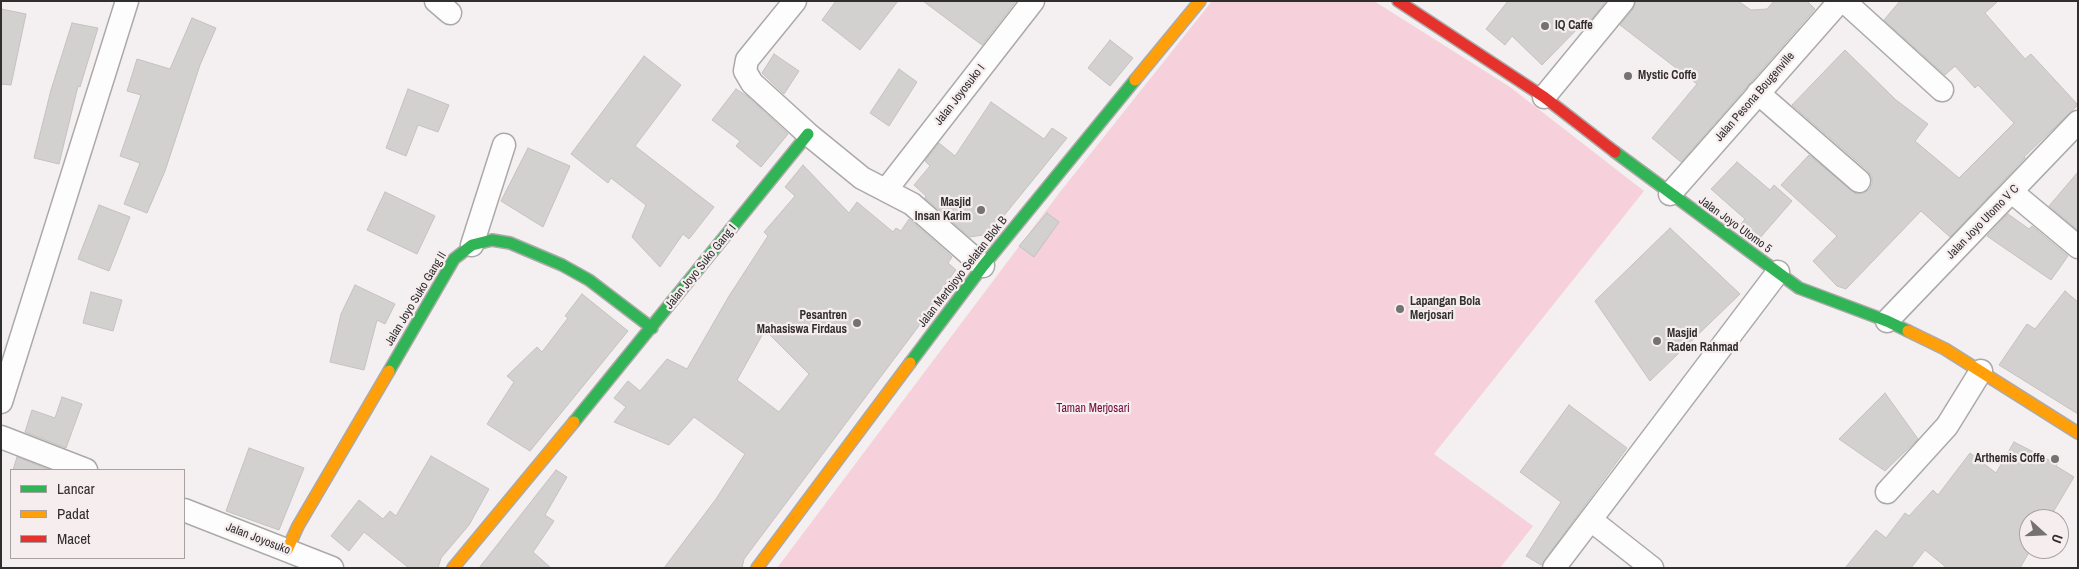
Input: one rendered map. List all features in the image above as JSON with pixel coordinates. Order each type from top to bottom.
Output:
[{"type":"street","points":[[1,402],[127,1]]},
{"type":"street","points":[[795,1],[747,60],[745,71],[752,82],[808,134],[862,178],[912,204],[983,266]]},
{"type":"street","name":"Jalan Joyosuko I","points":[[886,190],[1033,1]]},
{"type":"street","name":"Jalan Mertojoyo Selatan Blok B","points":[[757,568],[983,266],[1200,1]]},
{"type":"street","name":"Jalan Joyo Utomo 5","points":[[1398,1],[1422,7],[1544,97],[1670,194],[1799,288],[1887,321],[1945,350],[2078,433]]},
{"type":"street","points":[[1544,97],[1623,1]]},
{"type":"street","points":[[1842,1],[1942,90]]},
{"type":"street","name":"Jalan Pesona Bougenville","points":[[1670,194],[1758,93],[1842,1]]},
{"type":"street","points":[[1758,93],[1859,181]]},
{"type":"street","name":"Jalan Joyo Utomo V C","points":[[1887,321],[2078,122]]},
{"type":"street","name":"Jalan Joyo Suko Gang I","points":[[453,568],[652,328],[808,134]]},
{"type":"street","points":[[472,246],[504,145]]},
{"type":"street","points":[[2012,192],[2078,247]]},
{"type":"street","name":"Jalan Joyo Suko Gang II","points":[[287,550],[298,526],[454,259],[472,246],[492,240],[510,243],[562,265],[589,280],[652,328]]},
{"type":"street","points":[[1554,568],[1778,272]]},
{"type":"street","points":[[1887,492],[1947,426],[1981,371]]},
{"type":"street","points":[[1,437],[83,469]]},
{"type":"street","name":"Jalan Joyosuko","points":[[185,510],[332,568]]},
{"type":"street","points":[[1591,520],[1652,568]]},
{"type":"green space","name":"Taman Merjosari","points":[[1212,1],[1374,1],[1510,87],[1644,191],[1434,454],[1533,526],[1500,568],[777,568],[1060,192]]},
{"type":"building","points":[[836,1],[898,1],[860,50],[822,20]]},
{"type":"building","points":[[923,1],[1016,1],[982,45]]},
{"type":"building","points":[[1508,1],[1606,1],[1587,25],[1584,22],[1542,65],[1512,36],[1505,45],[1486,29]]},
{"type":"building","points":[[1636,1],[1738,1],[1751,10],[1767,9],[1774,1],[1807,1],[1815,9],[1681,162],[1652,138],[1697,84],[1620,25],[1633,9]]},
{"type":"building","points":[[1900,1],[1998,1],[1985,13],[2025,59],[2031,54],[2078,105],[2024,157],[1950,237],[1921,211],[1846,289],[1837,286],[1813,261],[1837,236],[1781,185],[1809,155],[1856,194],[1869,190],[1872,184],[1872,177],[1868,171],[1792,105],[1845,50],[1896,100],[1928,124],[1915,141],[1959,178],[2014,123],[1978,85],[1975,88],[1955,66],[1945,75],[1884,20]]},
{"type":"building","points":[[1,9],[26,14],[11,85],[1,84]]},
{"type":"building","points":[[192,18],[216,28],[200,65],[165,171],[147,213],[124,204],[140,163],[120,156],[141,95],[127,91],[137,59],[170,69]]},
{"type":"building","points":[[72,23],[98,28],[80,87],[78,86],[59,164],[34,158],[51,90]]},
{"type":"building","points":[[1110,40],[1133,58],[1110,86],[1088,68]]},
{"type":"building","points":[[774,54],[799,71],[784,94],[762,73]]},
{"type":"building","points":[[644,56],[681,85],[635,146],[714,207],[689,239],[683,234],[660,267],[632,237],[646,205],[611,178],[608,183],[571,154]]},
{"type":"building","points":[[899,69],[917,82],[889,126],[870,113]]},
{"type":"building","points":[[408,89],[449,105],[438,132],[418,125],[406,156],[386,148]]},
{"type":"building","points":[[736,89],[747,96],[788,134],[761,167],[736,146],[740,141],[712,120]]},
{"type":"building","points":[[991,102],[1044,139],[1052,128],[1067,138],[989,234],[970,237],[925,198],[926,196],[914,185],[930,166],[925,161],[939,143],[955,156]]},
{"type":"building","points":[[528,148],[570,166],[543,227],[501,201]]},
{"type":"building","points":[[1737,162],[1770,190],[1774,185],[1792,201],[1759,239],[1741,224],[1745,219],[1711,189]]},
{"type":"building","points":[[803,165],[849,213],[857,202],[893,232],[896,228],[901,231],[909,219],[952,257],[948,263],[956,270],[935,297],[939,299],[744,559],[742,568],[664,568],[716,499],[745,454],[694,417],[669,445],[614,422],[626,407],[614,398],[628,381],[640,391],[667,359],[687,369],[729,296],[768,236],[764,232],[795,196],[785,187]],"holes":[[[765,330],[809,374],[779,412],[737,380]]]},
{"type":"building","points":[[2078,172],[2078,230],[2049,206]]},
{"type":"building","points":[[385,192],[435,216],[417,254],[367,230]]},
{"type":"building","points":[[99,205],[130,217],[109,271],[78,259]]},
{"type":"building","points":[[1047,213],[1059,222],[1034,257],[1019,246]]},
{"type":"building","points":[[2008,214],[2029,229],[2032,226],[2068,256],[2051,280],[1987,236]]},
{"type":"building","name":"Masjid Raden Rahmad","points":[[1670,228],[1740,294],[1650,381],[1595,301]]},
{"type":"building","points":[[355,285],[395,304],[385,324],[377,320],[364,370],[330,362],[341,314]]},
{"type":"building","points":[[2065,291],[2078,302],[2078,414],[1999,365],[2027,324],[2035,329]]},
{"type":"building","points":[[91,292],[122,300],[113,331],[83,323]]},
{"type":"building","points":[[582,294],[628,331],[530,451],[487,424],[514,382],[507,376],[537,347],[542,352],[568,318],[565,316]]},
{"type":"building","points":[[1885,393],[1918,439],[1885,471],[1839,439]]},
{"type":"building","points":[[62,397],[82,404],[66,448],[25,432],[32,410],[55,418]]},
{"type":"building","points":[[1569,405],[1627,448],[1541,565],[1526,556],[1561,502],[1520,472]]},
{"type":"building","points":[[2014,442],[2057,464],[2056,466],[2074,477],[2055,509],[2019,509],[2019,559],[2025,559],[2020,568],[1947,568],[1925,550],[1911,568],[1845,568],[1876,530],[1886,538],[1905,513],[1909,516],[1933,490],[1938,495],[1970,453],[1996,473]]},
{"type":"building","points":[[249,448],[304,468],[279,530],[226,511]]},
{"type":"building","points":[[431,456],[489,489],[469,525],[441,558],[438,568],[409,568],[364,532],[349,551],[331,536],[359,500],[383,519],[390,511],[396,516]]},
{"type":"building","points":[[17,457],[47,469],[13,469]]},
{"type":"building","points":[[556,470],[567,477],[545,515],[554,521],[533,552],[551,568],[479,568]]},
{"type":"traffic: fast","points":[[910,363],[983,266],[1135,80]]},
{"type":"traffic: fast","points":[[574,422],[808,134]]},
{"type":"traffic: fast","points":[[1615,152],[1799,288],[1887,321],[1908,331]]},
{"type":"traffic: fast","points":[[389,371],[454,259],[472,245],[492,240],[510,243],[562,265],[589,280],[652,328]]},
{"type":"traffic: slow","points":[[1135,80],[1200,1]]},
{"type":"traffic: slow","points":[[1908,331],[1945,349],[2078,433]]},
{"type":"traffic: slow","points":[[757,568],[910,363]]},
{"type":"traffic: slow","points":[[287,550],[298,526],[389,371]]},
{"type":"traffic: slow","points":[[453,568],[574,422]]},
{"type":"traffic: jam","points":[[1398,1],[1544,97],[1615,152]]},
{"type":"place","name":"IQ Caffe","points":[[1545,26]]},
{"type":"place","name":"Mystic Coffe","points":[[1628,76]]},
{"type":"place","name":"Masjid Insan Karim","points":[[981,210]]},
{"type":"place","name":"Lapangan Bola Merjosari","points":[[1400,309]]},
{"type":"place","name":"Pesantren Mahasiswa Firdaus","points":[[857,323]]},
{"type":"place","name":"Masjid Raden Rahmad","points":[[1657,341]]},
{"type":"place","name":"Arthemis Coffe","points":[[2055,459]]}]
